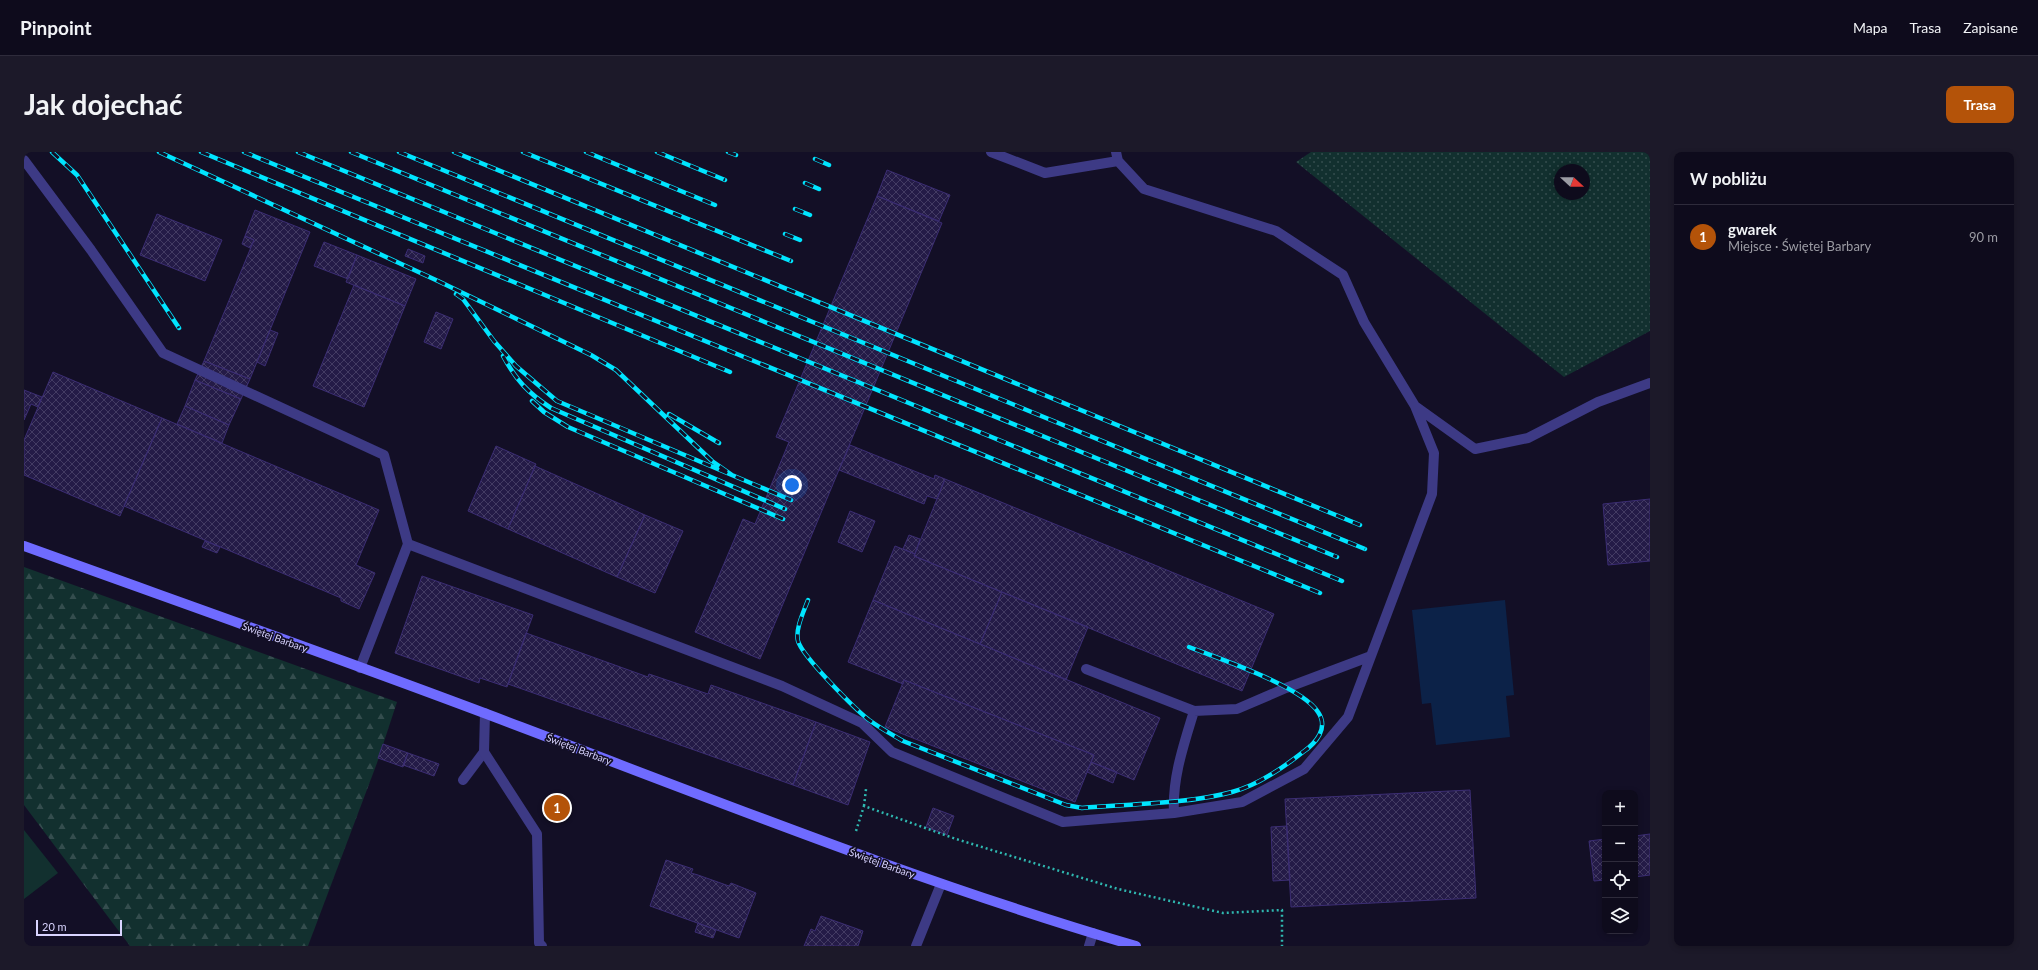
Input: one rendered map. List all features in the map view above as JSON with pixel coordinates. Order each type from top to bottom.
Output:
[{"type":"street","points":[[408,544],[782,686],[862,724],[892,752],[1063,822],[1174,812],[1242,802],[1304,769],[1348,717],[1432,494],[1434,453],[1415,406],[1364,322],[1343,275],[1276,231],[1144,189],[1117,157],[1045,173],[991,152]]},
{"type":"street","points":[[24,160],[91,250],[162,353],[384,455],[408,544],[360,668]]},
{"type":"street","points":[[1415,406],[1475,449],[1528,438],[1598,402],[1650,383]]},
{"type":"street","name":"Świętej Barbary","points":[[24,546],[485,713],[849,851],[941,884],[1093,934],[1136,946]]},
{"type":"street","points":[[1086,669],[1194,711],[1237,709],[1286,688],[1371,656]]},
{"type":"street","points":[[1174,812],[1173,800],[1180,760],[1194,711]]},
{"type":"street","points":[[485,713],[484,752],[537,834],[539,943],[542,946]]},
{"type":"street","points":[[463,780],[484,752]]},
{"type":"street","points":[[916,946],[941,884]]},
{"type":"street","points":[[1089,946],[1093,934]]},
{"type":"path","points":[[849,851],[864,806],[866,789]]},
{"type":"path","points":[[864,806],[956,839],[1118,889],[1223,913],[1282,910],[1282,946]]},
{"type":"green space","points":[[1311,152],[1650,152],[1650,331],[1564,377],[1296,162]]},
{"type":"green space","points":[[24,567],[397,702],[377,763],[308,946],[130,946],[24,805]]},
{"type":"green space","points":[[24,830],[58,873],[24,899]]},
{"type":"water","points":[[1505,600],[1514,695],[1506,696],[1510,737],[1436,745],[1431,703],[1422,704],[1412,610]]},
{"type":"building","points":[[887,170],[950,195],[939,221],[877,196]]},
{"type":"building","points":[[877,196],[942,223],[760,659],[695,632],[743,519],[755,524],[789,442],[776,437]]},
{"type":"building","points":[[255,210],[310,232],[250,379],[204,361],[254,240],[245,236]]},
{"type":"building","points":[[157,214],[222,240],[205,281],[140,255]]},
{"type":"building","points":[[245,236],[254,240],[250,248],[242,244]]},
{"type":"building","points":[[324,242],[357,255],[348,279],[314,266]]},
{"type":"building","points":[[408,249],[425,256],[423,263],[405,256]]},
{"type":"building","points":[[357,255],[416,279],[405,306],[346,282]]},
{"type":"building","points":[[354,285],[405,306],[364,407],[313,386]]},
{"type":"building","points":[[436,312],[453,319],[441,349],[424,342]]},
{"type":"building","points":[[270,330],[278,333],[265,366],[257,362]]},
{"type":"building","points":[[204,361],[250,379],[241,399],[195,380]]},
{"type":"building","points":[[53,372],[162,418],[120,516],[24,475],[24,440]]},
{"type":"building","points":[[195,380],[241,399],[229,425],[185,406]]},
{"type":"building","points":[[24,390],[42,397],[38,407],[31,404],[24,420]]},
{"type":"building","points":[[185,406],[229,425],[222,443],[177,424]]},
{"type":"building","points":[[162,418],[379,510],[356,565],[375,573],[359,609],[341,601],[341,598],[124,506]]},
{"type":"building","points":[[850,445],[934,479],[935,475],[945,479],[937,499],[927,496],[924,504],[839,470]]},
{"type":"building","points":[[496,446],[536,464],[508,529],[468,511]]},
{"type":"building","points":[[535,466],[645,515],[617,577],[508,529]]},
{"type":"building","points":[[945,479],[1274,614],[1242,691],[914,556]]},
{"type":"building","points":[[1650,499],[1650,561],[1608,565],[1603,504]]},
{"type":"building","points":[[850,511],[875,521],[862,552],[838,542]]},
{"type":"building","points":[[645,515],[683,531],[655,593],[617,577]]},
{"type":"building","points":[[909,535],[920,539],[915,554],[903,549]]},
{"type":"building","points":[[205,541],[220,547],[217,553],[202,547]]},
{"type":"building","points":[[895,546],[915,554],[914,556],[1002,592],[980,644],[873,600]]},
{"type":"building","points":[[422,576],[533,615],[507,687],[480,678],[479,683],[395,653]]},
{"type":"building","points":[[1002,592],[1088,627],[1066,680],[980,644]]},
{"type":"building","points":[[873,600],[1160,718],[1134,780],[1091,762],[1094,755],[904,680],[903,684],[848,662]]},
{"type":"building","points":[[526,633],[648,677],[649,674],[708,694],[711,685],[816,722],[793,785],[508,684]]},
{"type":"building","points":[[904,680],[1094,755],[1075,802],[885,727]]},
{"type":"building","points":[[816,722],[870,742],[848,805],[793,785]]},
{"type":"building","points":[[383,744],[408,753],[403,767],[378,758]]},
{"type":"building","points":[[408,753],[439,764],[434,776],[403,765]]},
{"type":"building","points":[[1091,762],[1117,772],[1113,783],[1087,772]]},
{"type":"building","points":[[1470,790],[1476,898],[1291,907],[1285,799]]},
{"type":"building","points":[[933,808],[954,816],[947,835],[926,827]]},
{"type":"building","points":[[1287,826],[1290,880],[1273,881],[1271,827]]},
{"type":"building","points":[[1650,834],[1650,875],[1638,877],[1638,836]]},
{"type":"building","points":[[1602,839],[1602,880],[1594,881],[1589,841]]},
{"type":"building","points":[[666,860],[693,869],[691,873],[729,886],[731,883],[756,893],[739,938],[650,906]]},
{"type":"building","points":[[821,916],[863,931],[858,946],[804,946],[811,929],[815,931]]},
{"type":"building","points":[[698,923],[716,930],[713,938],[695,932]]},
{"type":"railway","points":[[52,152],[77,175],[179,328]]},
{"type":"railway","points":[[159,152],[438,281],[591,355],[616,370],[712,461],[732,475]]},
{"type":"railway","points":[[201,152],[730,372]]},
{"type":"railway","points":[[244,152],[1320,593]]},
{"type":"railway","points":[[298,152],[1342,581]]},
{"type":"railway","points":[[351,152],[1337,557]]},
{"type":"railway","points":[[399,152],[1365,549]]},
{"type":"railway","points":[[454,152],[1360,525]]},
{"type":"railway","points":[[523,152],[791,261]]},
{"type":"railway","points":[[586,152],[715,205]]},
{"type":"railway","points":[[657,152],[725,180]]},
{"type":"railway","points":[[728,152],[736,155]]},
{"type":"railway","points":[[815,159],[829,165]]},
{"type":"railway","points":[[805,183],[819,189]]},
{"type":"railway","points":[[795,209],[810,215]]},
{"type":"railway","points":[[785,234],[800,240]]},
{"type":"railway","points":[[456,294],[463,299],[494,341],[516,366],[557,401],[791,500]]},
{"type":"railway","points":[[503,356],[523,385],[551,408],[785,509]]},
{"type":"railway","points":[[532,401],[544,412],[568,427],[783,519]]},
{"type":"railway","points":[[669,414],[719,443]]},
{"type":"railway","points":[[808,600],[800,620],[797,636],[798,641],[819,670],[869,720],[903,741],[1066,805],[1082,808],[1196,799],[1232,792],[1251,785],[1279,770],[1308,748],[1320,735],[1322,729],[1321,718],[1309,702],[1278,683],[1259,674],[1189,647]]},
{"type":"place","name":"gwarek","points":[[557,808]]}]
